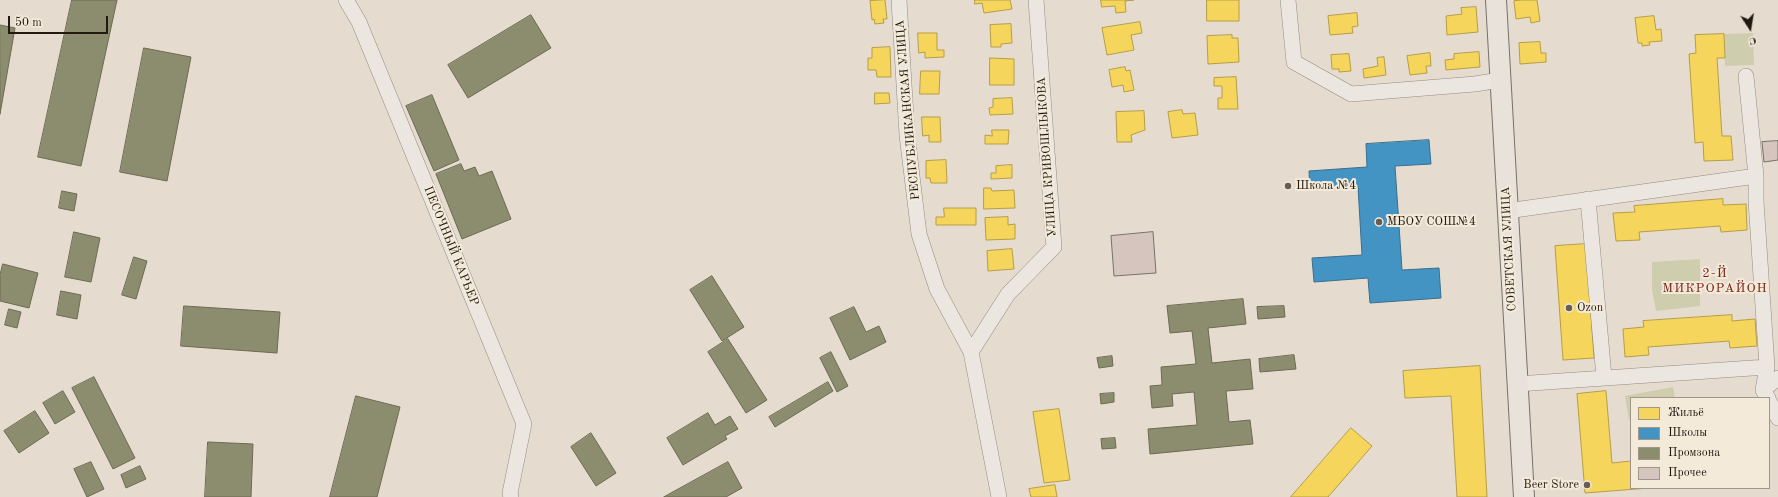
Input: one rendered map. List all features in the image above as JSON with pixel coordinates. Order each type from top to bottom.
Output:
[{"type":"main road","name":"СОВЕТСКАЯ УЛИЦА","points":[[1496,0],[1524,497]]},
{"type":"street","name":"ПЕСОЧНЫЙ КАРЬЕР","points":[[346,0],[359,22],[524,424],[510,493],[511,497]]},
{"type":"street","name":"РЕСПУБЛИКАНСКАЯ УЛИЦА","points":[[899,0],[907,135],[919,234],[937,289],[971,352]]},
{"type":"street","name":"УЛИЦА КРИВОШЛЫКОВА","points":[[971,352],[1008,294],[1054,247],[1036,0]]},
{"type":"street","points":[[1288,0],[1294,62],[1351,94],[1475,84],[1500,80]]},
{"type":"street","points":[[1746,76],[1756,176],[1756,201],[1767,366],[1767,396]]},
{"type":"street","points":[[1507,211],[1756,176]]},
{"type":"street","points":[[1588,199],[1604,377]]},
{"type":"street","points":[[971,352],[999,497]]},
{"type":"street","points":[[1517,384],[1767,366]]},
{"type":"street","points":[[1767,396],[1778,378]]},
{"type":"street","points":[[1770,402],[1778,418]]},
{"type":"green space","points":[[1753,33],[1754,65],[1725,66],[1724,34]]},
{"type":"green space","points":[[1700,259],[1700,306],[1656,311],[1652,290],[1652,262]]},
{"type":"green space","points":[[1673,387],[1675,397],[1630,397],[1629,420],[1625,396]]},
{"type":"building: Жильё","points":[[885,0],[887,19],[883,19],[884,23],[875,24],[874,19],[872,20],[870,1]]},
{"type":"building: Жильё","points":[[975,0],[1010,0],[1012,9],[984,13],[982,3],[975,4]]},
{"type":"building: Жильё","points":[[1101,0],[1134,0],[1125,1],[1126,12],[1116,13],[1115,6],[1102,7]]},
{"type":"building: Жильё","points":[[1207,0],[1239,0],[1239,21],[1207,21]]},
{"type":"building: Жильё","points":[[1537,0],[1540,21],[1531,23],[1530,17],[1516,19],[1514,1]]},
{"type":"building: Жильё","points":[[1476,7],[1478,32],[1447,35],[1446,16],[1462,14],[1461,8]]},
{"type":"building: Жильё","points":[[1357,13],[1358,26],[1352,27],[1353,33],[1330,35],[1328,16]]},
{"type":"building: Жильё","points":[[1654,16],[1656,30],[1661,29],[1662,41],[1649,42],[1650,45],[1642,46],[1642,43],[1638,43],[1635,18]]},
{"type":"building: Жильё","points":[[1140,22],[1142,33],[1131,35],[1134,50],[1107,55],[1102,28]]},
{"type":"building: Жильё","points":[[1011,24],[1012,43],[1001,44],[1001,47],[991,47],[990,25]]},
{"type":"building: Жильё","points":[[918,33],[937,33],[937,50],[944,50],[944,57],[925,58],[925,52],[919,53]]},
{"type":"building: Жильё","points":[[1724,34],[1725,58],[1717,58],[1722,136],[1731,136],[1733,160],[1704,161],[1703,142],[1695,143],[1689,54],[1696,53],[1695,35]]},
{"type":"building: Жильё","points":[[1232,35],[1232,38],[1238,38],[1239,62],[1208,64],[1207,36]]},
{"type":"building: Жильё","points":[[1540,42],[1541,53],[1546,53],[1546,62],[1520,64],[1519,43]]},
{"type":"building: Жильё","points":[[890,47],[891,77],[877,77],[876,70],[868,70],[868,58],[872,58],[872,48]]},
{"type":"building: Жильё","points":[[1479,52],[1480,67],[1446,70],[1445,60],[1454,59],[1454,54]]},
{"type":"building: Жильё","points":[[1430,53],[1431,66],[1426,66],[1427,73],[1410,75],[1407,56]]},
{"type":"building: Жильё","points":[[1349,54],[1351,71],[1339,72],[1339,69],[1332,69],[1331,55]]},
{"type":"building: Жильё","points":[[1384,57],[1386,75],[1364,78],[1363,69],[1378,66],[1377,58]]},
{"type":"building: Жильё","points":[[990,58],[1014,59],[1014,85],[990,85]]},
{"type":"building: Жильё","points":[[1125,67],[1126,71],[1130,70],[1134,90],[1124,92],[1123,85],[1112,87],[1109,70]]},
{"type":"building: Жильё","points":[[921,71],[940,71],[939,94],[920,94]]},
{"type":"building: Жильё","points":[[1236,77],[1238,109],[1218,109],[1218,98],[1222,98],[1222,86],[1214,86],[1214,78]]},
{"type":"building: Жильё","points":[[875,93],[889,93],[890,103],[875,104]]},
{"type":"building: Жильё","points":[[1012,98],[1013,114],[990,115],[989,108],[993,107],[993,99]]},
{"type":"building: Жильё","points":[[1182,110],[1183,114],[1195,113],[1198,135],[1172,138],[1168,112]]},
{"type":"building: Жильё","points":[[1144,111],[1145,130],[1131,135],[1132,142],[1117,142],[1116,112]]},
{"type":"building: Жильё","points":[[922,117],[940,117],[941,142],[929,142],[929,135],[923,136]]},
{"type":"building: Жильё","points":[[992,130],[1009,130],[1008,144],[985,144],[985,135],[992,136]]},
{"type":"building: Жильё","points":[[946,160],[947,183],[931,183],[930,178],[926,178],[926,161]]},
{"type":"building: Жильё","points":[[1012,165],[1012,178],[991,179],[991,173],[996,173],[996,166]]},
{"type":"building: Жильё","points":[[984,188],[991,188],[992,191],[1014,190],[1015,208],[984,209]]},
{"type":"building: Жильё","points":[[1723,199],[1723,205],[1746,204],[1747,230],[1721,232],[1720,226],[1639,232],[1640,240],[1616,241],[1613,213],[1635,212],[1634,206]]},
{"type":"building: Жильё","points":[[944,208],[976,208],[976,225],[936,225],[936,217],[944,217]]},
{"type":"building: Жильё","points":[[1008,217],[1008,225],[1015,224],[1015,239],[986,240],[985,218]]},
{"type":"building: Жильё","points":[[1586,244],[1594,358],[1563,360],[1555,246]]},
{"type":"building: Жильё","points":[[1012,249],[1014,269],[988,271],[987,251]]},
{"type":"building: Жильё","points":[[1732,315],[1732,321],[1755,319],[1757,346],[1730,348],[1729,341],[1648,347],[1649,355],[1625,357],[1623,329],[1644,327],[1643,321]]},
{"type":"building: Жильё","points":[[1480,366],[1487,497],[1457,497],[1451,396],[1405,398],[1403,371]]},
{"type":"building: Жильё","points":[[1606,391],[1612,463],[1630,461],[1630,489],[1636,489],[1585,493],[1577,394]]},
{"type":"building: Жильё","points":[[1059,409],[1070,480],[1044,483],[1033,412]]},
{"type":"building: Жильё","points":[[1351,428],[1372,446],[1328,497],[1291,497]]},
{"type":"building: Жильё","points":[[1055,485],[1057,497],[1031,497],[1029,489]]},
{"type":"building: Школы","name":"МБОУ СОШ№4","points":[[1429,140],[1431,164],[1395,166],[1402,270],[1439,268],[1441,298],[1370,303],[1368,278],[1314,282],[1312,258],[1362,255],[1358,187],[1310,190],[1309,171],[1367,167],[1366,144]]},
{"type":"building: Промзона","points":[[72,0],[117,0],[81,166],[38,157]]},
{"type":"building: Промзона","points":[[531,15],[551,48],[468,98],[448,65]]},
{"type":"building: Промзона","points":[[0,25],[15,28],[0,114]]},
{"type":"building: Промзона","points":[[144,48],[191,57],[167,181],[120,172]]},
{"type":"building: Промзона","points":[[432,95],[459,160],[434,171],[406,106]]},
{"type":"building: Промзона","points":[[461,164],[464,171],[475,167],[479,176],[492,171],[511,219],[462,239],[436,174]]},
{"type":"building: Промзона","points":[[62,191],[77,194],[74,211],[59,208]]},
{"type":"building: Промзона","points":[[74,232],[100,238],[91,282],[65,277]]},
{"type":"building: Промзона","points":[[134,257],[147,261],[136,299],[122,295]]},
{"type":"building: Промзона","points":[[3,264],[38,273],[29,308],[0,301],[0,275]]},
{"type":"building: Промзона","points":[[712,276],[744,327],[722,341],[690,290]]},
{"type":"building: Промзона","points":[[61,291],[81,295],[77,319],[57,315]]},
{"type":"building: Промзона","points":[[1243,299],[1246,324],[1208,328],[1212,363],[1250,359],[1253,389],[1226,391],[1229,422],[1250,420],[1253,444],[1150,454],[1148,429],[1197,425],[1194,392],[1172,394],[1173,406],[1152,408],[1150,386],[1162,385],[1161,367],[1196,364],[1192,331],[1170,333],[1167,306]]},
{"type":"building: Промзона","points":[[184,306],[280,312],[277,353],[181,346]]},
{"type":"building: Промзона","points":[[1284,306],[1285,317],[1258,319],[1257,307]]},
{"type":"building: Промзона","points":[[854,307],[866,332],[879,326],[886,342],[850,360],[830,318]]},
{"type":"building: Промзона","points":[[9,309],[21,312],[17,328],[5,325]]},
{"type":"building: Промзона","points":[[728,339],[767,400],[746,413],[708,352]]},
{"type":"building: Промзона","points":[[831,352],[848,386],[837,392],[820,358]]},
{"type":"building: Промзона","points":[[1294,355],[1296,369],[1260,372],[1259,359]]},
{"type":"building: Промзона","points":[[1112,356],[1113,366],[1099,368],[1097,358]]},
{"type":"building: Промзона","points":[[94,377],[135,458],[113,469],[72,388]]},
{"type":"building: Промзона","points":[[828,382],[833,391],[775,427],[769,417]]},
{"type":"building: Промзона","points":[[63,391],[75,412],[55,424],[43,403]]},
{"type":"building: Промзона","points":[[1114,393],[1114,402],[1101,404],[1100,394]]},
{"type":"building: Промзона","points":[[356,396],[400,407],[377,497],[330,497]]},
{"type":"building: Промзона","points":[[35,411],[49,433],[19,453],[4,431]]},
{"type":"building: Промзона","points":[[708,413],[715,425],[730,416],[738,429],[725,436],[727,439],[683,465],[667,438]]},
{"type":"building: Промзона","points":[[591,433],[616,473],[596,486],[571,447]]},
{"type":"building: Промзона","points":[[1115,438],[1116,448],[1102,449],[1101,439]]},
{"type":"building: Промзона","points":[[208,442],[253,444],[251,497],[205,497]]},
{"type":"building: Промзона","points":[[91,462],[104,489],[87,497],[74,469]]},
{"type":"building: Промзона","points":[[728,462],[742,488],[726,497],[664,497]]},
{"type":"building: Промзона","points":[[140,466],[146,479],[126,488],[121,475]]},
{"type":"building: Прочее","points":[[1778,141],[1778,160],[1764,162],[1762,142]]},
{"type":"building: Прочее","points":[[1153,232],[1156,273],[1114,276],[1111,236]]},
{"type":"place","name":"Школа №4","points":[[1288,186]]},
{"type":"place","name":"МБОУ СОШ№4","points":[[1379,222]]},
{"type":"place","name":"Ozon","points":[[1569,308]]},
{"type":"place","name":"Beer Store","points":[[1587,485]]},
{"type":"district","name":"2-Й МИКРОРАЙОН","points":[[1715,282]]}]
